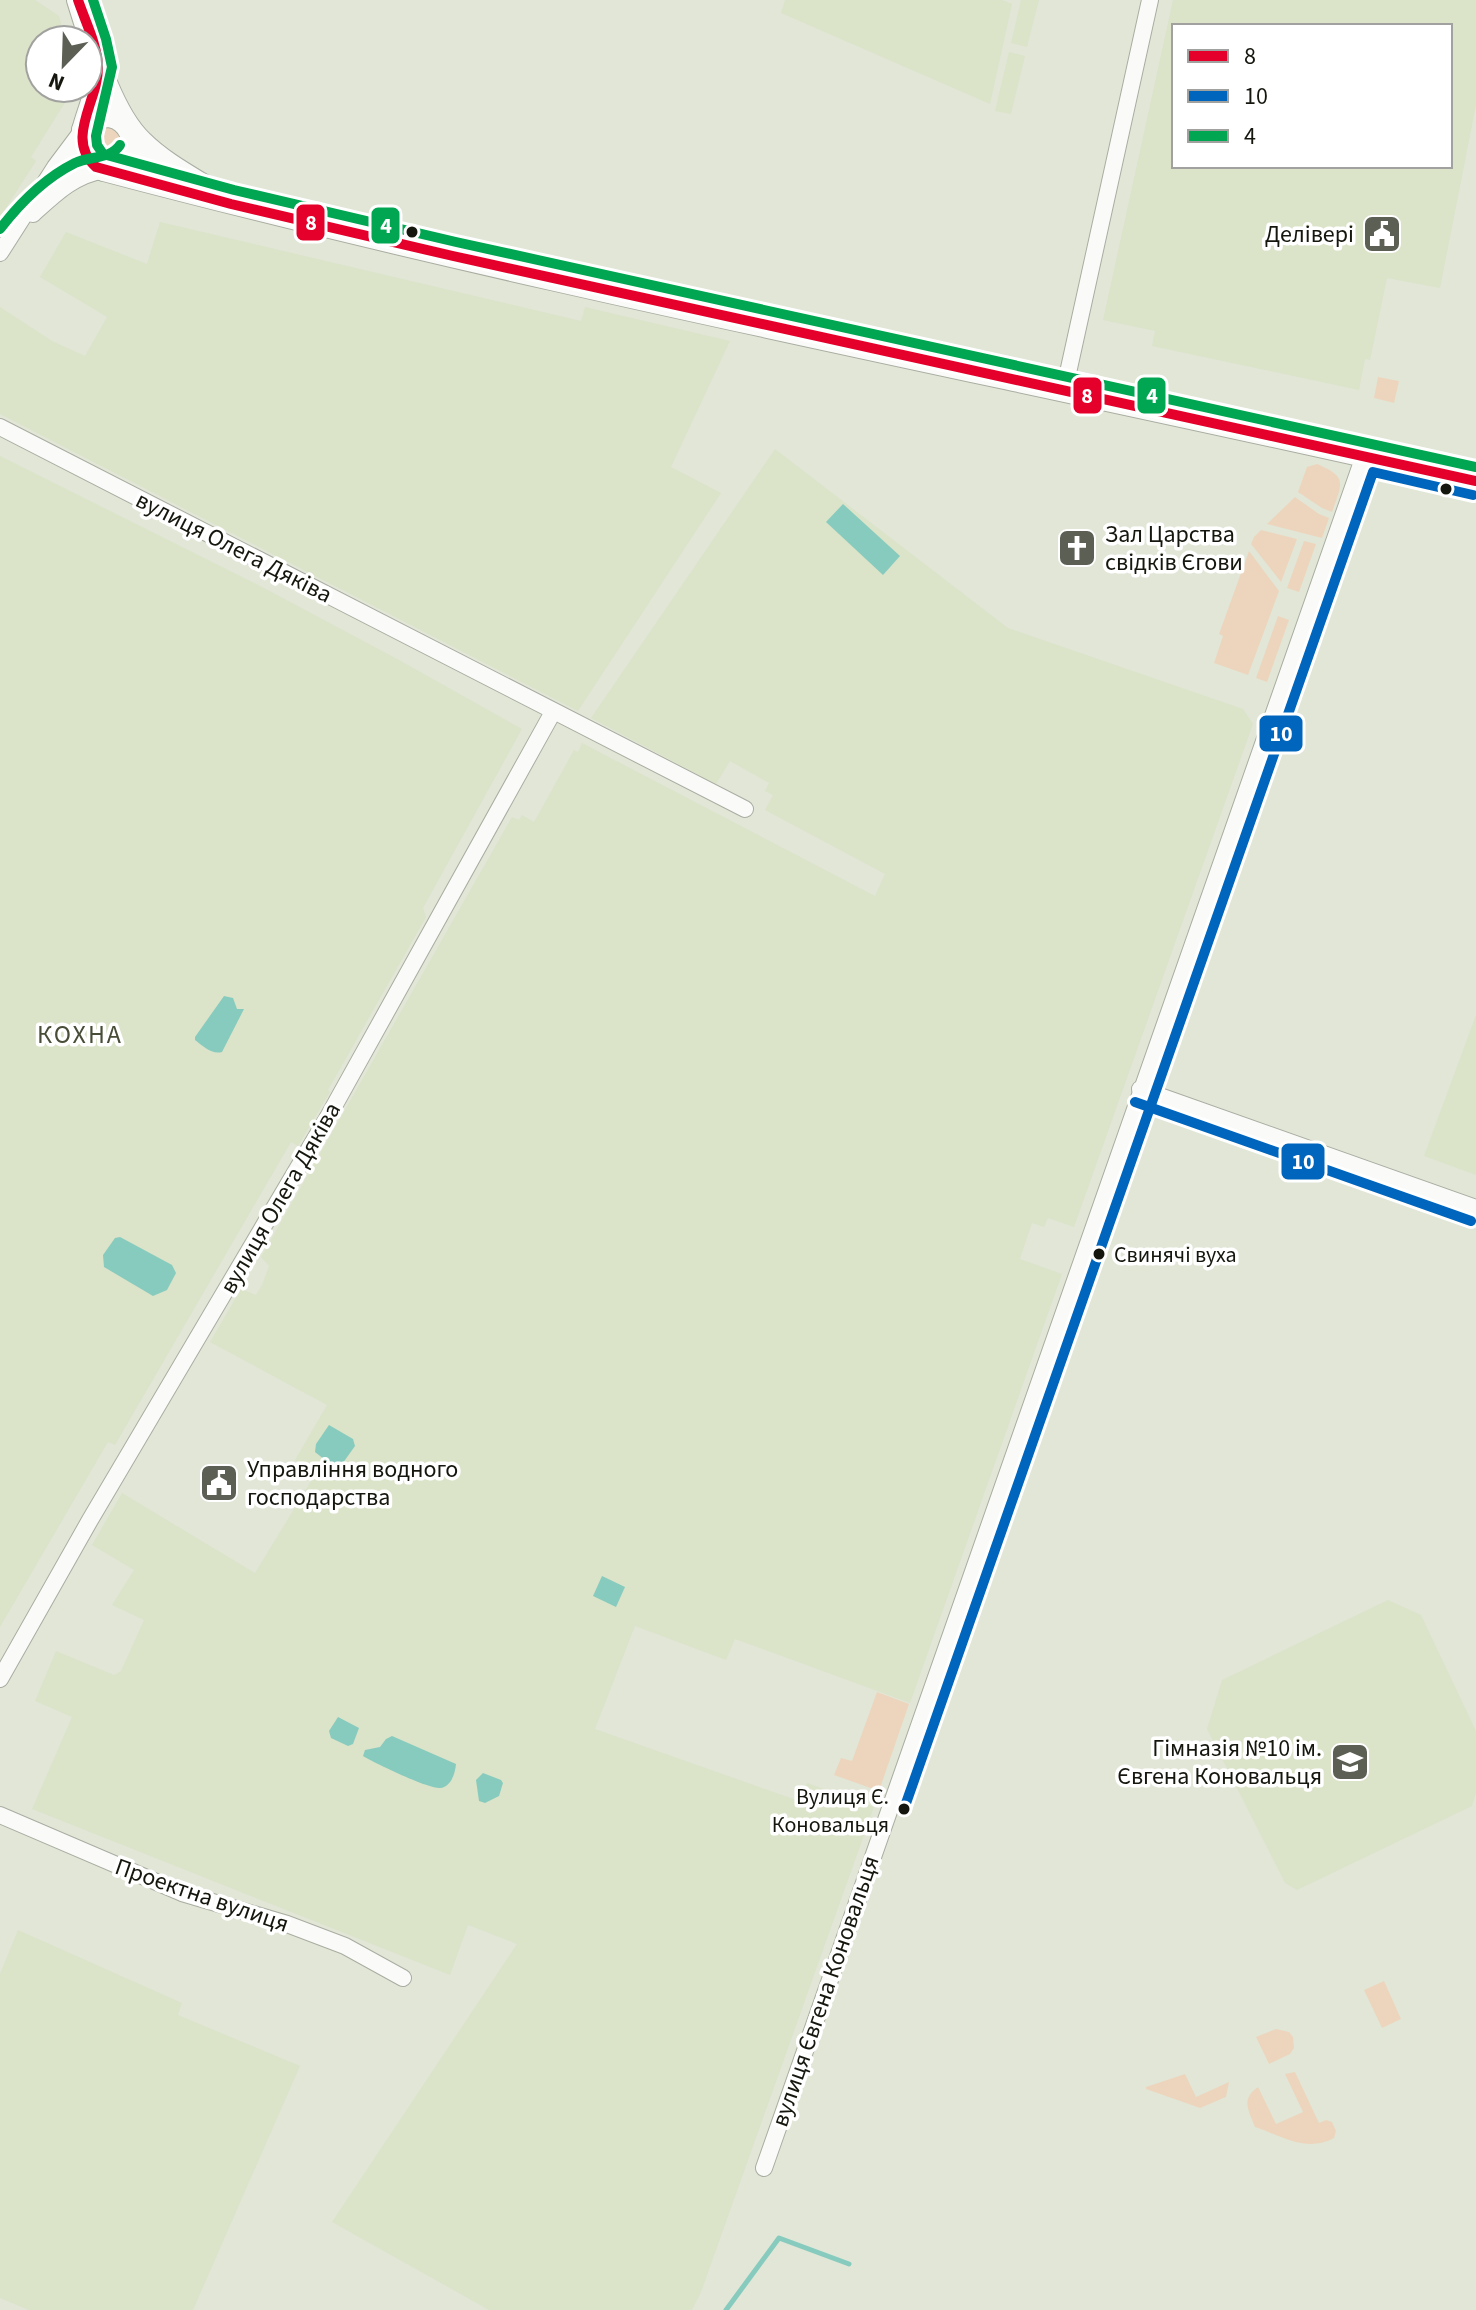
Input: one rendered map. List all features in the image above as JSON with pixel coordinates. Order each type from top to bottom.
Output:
[{"type":"street","points":[[78,0],[85,24]]},
{"type":"street","points":[[1064,391],[1150,0]]},
{"type":"street","points":[[12,235],[58,191],[82,176],[119,167],[130,157],[134,143],[131,130],[104,78]]},
{"type":"street","points":[[91,104],[80,144],[90,164],[104,170],[231,204],[467,259],[1476,481]]},
{"type":"street","points":[[0,253],[55,167],[83,130],[89,123],[103,117],[119,119],[151,150],[231,204]]},
{"type":"street","name":"вулиця Олега Дяківа","points":[[0,427],[745,809]]},
{"type":"street","name":"вулиця Євгена Коновальця","points":[[764,2168],[1364,456]]},
{"type":"street","name":"вулиця Олега Дяківа","points":[[0,1679],[90,1520],[328,1117],[553,712]]},
{"type":"street","points":[[1140,1089],[1476,1208]]},
{"type":"street","name":"Проектна вулиця","points":[[0,1815],[182,1893],[287,1924],[345,1946],[403,1978]]},
{"type":"shaded area","points":[[0,0],[35,0],[59,16],[61,24],[24,24],[24,104],[64,104],[31,157],[36,161],[0,217]]},
{"type":"shaded area","points":[[785,0],[1002,0],[1012,4],[990,104],[781,13]]},
{"type":"shaded area","points":[[1021,0],[1039,0],[1027,47],[1011,43]]},
{"type":"shaded area","points":[[1173,0],[1476,0],[1476,105],[1440,288],[1387,278],[1370,360],[1365,359],[1359,390],[1152,346],[1155,331],[1103,320]]},
{"type":"shaded area","points":[[1009,52],[1025,56],[1011,114],[995,111]]},
{"type":"shaded area","points":[[106,127],[117,132],[122,143],[117,154],[106,159],[95,154],[90,143],[95,132]]},
{"type":"shaded area","points":[[160,222],[581,321],[585,307],[730,341],[671,467],[721,493],[578,711],[0,414],[0,307],[52,341],[85,356],[107,317],[40,277],[66,232],[147,264]]},
{"type":"shaded area","points":[[1378,377],[1399,381],[1394,403],[1374,398]]},
{"type":"shaded area","points":[[775,449],[1008,628],[1243,709],[1253,724],[1074,1227],[1048,1218],[1044,1227],[1032,1223],[1020,1259],[1062,1274],[910,1703],[735,1639],[726,1660],[635,1626],[595,1729],[799,1801],[807,1783],[874,1807],[701,2292],[692,2310],[489,2310],[332,2222],[517,1944],[468,1925],[450,1975],[32,1809],[72,1717],[35,1701],[56,1651],[114,1675],[121,1671],[144,1620],[112,1605],[134,1570],[92,1545],[122,1493],[255,1573],[316,1473],[295,1460],[327,1405],[210,1342],[241,1289],[256,1295],[262,1285],[269,1266],[261,1257],[512,817],[519,820],[522,815],[534,822],[574,750],[578,752],[582,743],[875,896],[885,874],[765,810],[773,795],[765,791],[769,783],[730,761],[716,784],[591,718]]},
{"type":"shaded area","points":[[0,456],[264,588],[522,729],[423,908],[426,917],[328,1090],[330,1092],[298,1146],[291,1142],[115,1445],[108,1442],[0,1627]]},
{"type":"shaded area","points":[[1317,464],[1334,473],[1340,482],[1332,512],[1298,492],[1307,467]]},
{"type":"shaded area","points":[[1295,497],[1329,518],[1322,538],[1267,524]]},
{"type":"shaded area","points":[[1261,530],[1297,539],[1281,582],[1251,544]]},
{"type":"shaded area","points":[[1304,541],[1316,544],[1299,592],[1287,588]]},
{"type":"shaded area","points":[[1249,551],[1279,591],[1248,675],[1214,663],[1223,636],[1219,634]]},
{"type":"shaded area","points":[[1278,616],[1289,620],[1267,682],[1256,678]]},
{"type":"shaded area","points":[[1476,1015],[1476,1175],[1424,1156]]},
{"type":"shaded area","name":"Гімназія №10 ім. Євгена Коновальця","points":[[1388,1600],[1421,1615],[1476,1731],[1476,1793],[1472,1806],[1297,1890],[1285,1883],[1207,1729],[1222,1680]]},
{"type":"shaded area","points":[[877,1692],[909,1704],[879,1791],[834,1775],[841,1758],[852,1761]]},
{"type":"shaded area","points":[[18,1930],[182,2003],[178,2015],[300,2066],[193,2310],[29,2310],[0,2298],[0,1974]]},
{"type":"shaded area","points":[[1384,1981],[1401,2019],[1382,2028],[1364,1990]]},
{"type":"shaded area","points":[[1276,2029],[1289,2032],[1294,2048],[1290,2054],[1269,2064],[1256,2037]]},
{"type":"shaded area","points":[[1295,2072],[1319,2123],[1326,2120],[1332,2122],[1336,2131],[1334,2138],[1314,2144],[1304,2143],[1255,2127],[1248,2110],[1248,2100],[1258,2087],[1276,2124],[1303,2112],[1285,2074]]},
{"type":"shaded area","points":[[1185,2074],[1196,2097],[1229,2082],[1226,2097],[1200,2108],[1146,2089]]},
{"type":"water","points":[[843,504],[900,556],[883,575],[826,522]]},
{"type":"water","points":[[224,996],[233,998],[237,1009],[244,1009],[222,1052],[215,1052],[201,1045],[195,1037]]},
{"type":"water","points":[[120,1237],[172,1265],[176,1273],[167,1290],[153,1296],[104,1267],[103,1255],[115,1238]]},
{"type":"water","points":[[329,1425],[353,1439],[355,1446],[340,1467],[334,1467],[315,1452],[316,1444]]},
{"type":"water","points":[[602,1576],[625,1587],[616,1607],[593,1596]]},
{"type":"water","points":[[338,1717],[359,1728],[353,1744],[348,1746],[331,1738],[329,1731]]},
{"type":"water","points":[[392,1736],[456,1764],[450,1783],[440,1788],[434,1787],[363,1756],[365,1750],[380,1747]]},
{"type":"water","points":[[483,1773],[503,1783],[499,1796],[485,1803],[479,1801],[476,1780]]},
{"type":"waterway","points":[[726,2310],[779,2238],[849,2264]]},
{"type":"transit line","name":"8","points":[[78,0],[93,41],[98,66],[83,132],[87,156],[96,167],[231,204],[453,256],[1476,481]]},
{"type":"transit line","name":"4","points":[[93,0],[112,67],[96,136],[103,154],[234,190],[456,242],[1476,467]]},
{"type":"transit line","name":"4","points":[[0,229],[53,176],[75,163],[111,153],[120,145]]},
{"type":"transit line","name":"10","points":[[904,1809],[1373,472],[1473,495]]},
{"type":"transit line","name":"10","points":[[1135,1102],[1471,1221]]},
{"type":"place","name":"Делівері","points":[[1382,234]]},
{"type":"place","name":"Зал Царства свідків Єгови","points":[[1077,548]]},
{"type":"place","name":"Свинячі вуха","points":[[1099,1254]]},
{"type":"place","name":"Управління водного господарства","points":[[219,1483]]},
{"type":"place","name":"Гімназія №10 ім. Євгена Коновальця","points":[[1350,1762]]},
{"type":"place","name":"Вулиця Є. Коновальця","points":[[904,1809]]},
{"type":"district","name":"КОХНА","points":[[80,1034]]}]
